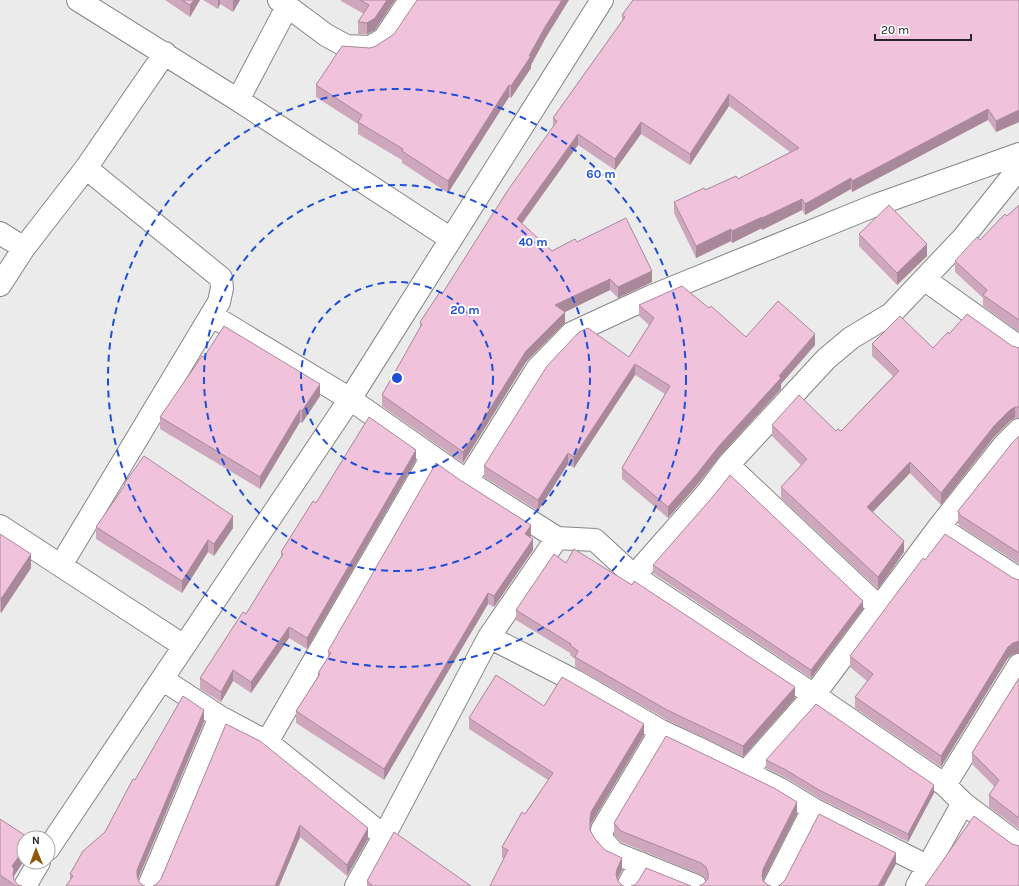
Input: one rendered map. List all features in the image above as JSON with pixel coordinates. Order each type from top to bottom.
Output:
[{"type":"street","points":[[78,0],[165,53],[451,239]]},
{"type":"street","points":[[238,100],[283,3],[326,35],[346,46],[370,46],[384,39],[410,0]]},
{"type":"street","points":[[56,837],[350,399],[602,0]]},
{"type":"street","points":[[0,285],[24,248],[86,168],[165,53]]},
{"type":"street","points":[[467,481],[537,369],[572,333],[652,296],[876,205],[1019,154]]},
{"type":"street","points":[[61,565],[219,302],[222,288],[221,278],[86,168]]},
{"type":"street","points":[[634,576],[707,493],[728,465],[826,359],[851,338],[892,314],[963,238],[1019,168]]},
{"type":"street","points":[[0,232],[24,248]]},
{"type":"street","points":[[924,279],[1019,347]]},
{"type":"street","points":[[211,315],[350,399],[467,481],[557,538],[595,540],[634,576],[814,695],[945,785],[963,803],[1019,845]]},
{"type":"street","points":[[746,772],[814,695],[939,527],[1004,445],[1019,430]]},
{"type":"street","points":[[267,742],[432,457]]},
{"type":"street","points":[[728,465],[879,607]]},
{"type":"street","points":[[0,526],[184,646]]},
{"type":"street","points":[[939,527],[1019,578]]},
{"type":"street","points":[[356,886],[489,637],[557,538]]},
{"type":"street","points":[[489,637],[577,682],[661,731],[780,789],[813,808],[927,866]]},
{"type":"street","points":[[945,785],[1019,665]]},
{"type":"street","points":[[162,679],[220,717],[267,742],[384,836]]},
{"type":"street","points":[[149,886],[220,717]]},
{"type":"street","points":[[661,731],[602,830],[602,837],[604,842],[614,853],[696,886]]},
{"type":"street","points":[[917,886],[963,803]]},
{"type":"street","points":[[774,886],[813,808]]},
{"type":"street","points":[[628,886],[640,863]]},
{"type":"street","points":[[25,886],[34,870]]},
{"type":"building","points":[[182,0],[194,0],[190,5]]},
{"type":"building","points":[[360,0],[387,0],[375,18],[367,23],[358,22],[369,5]]},
{"type":"building","points":[[417,0],[562,0],[529,56],[531,56],[511,86],[509,85],[448,181],[402,151],[403,149],[358,122],[362,115],[316,85],[342,46],[370,48],[376,46],[394,34]]},
{"type":"building","points":[[633,0],[1019,0],[1019,110],[996,121],[988,109],[852,181],[851,178],[805,204],[802,199],[732,231],[731,229],[696,246],[674,202],[704,188],[705,190],[736,176],[738,179],[799,148],[729,94],[690,154],[641,122],[615,159],[578,134],[517,219],[552,251],[575,239],[577,242],[626,218],[652,271],[618,287],[610,279],[555,305],[565,312],[526,351],[463,452],[382,395],[422,324],[420,322],[440,292],[442,294],[508,190],[557,121],[553,118],[625,17],[622,15]]},
{"type":"building","points":[[889,205],[927,244],[897,273],[859,234]]},
{"type":"building","points":[[1019,205],[1019,320],[983,295],[987,290],[955,261],[977,237],[980,240],[1005,214],[1007,216]]},
{"type":"building","points":[[682,286],[709,308],[711,306],[746,337],[778,301],[815,334],[779,376],[781,378],[719,446],[668,507],[622,468],[670,386],[635,364],[574,457],[568,453],[538,500],[484,466],[547,366],[579,332],[588,328],[629,357],[654,318],[639,305]]},
{"type":"building","points":[[967,314],[1012,346],[1019,348],[1019,407],[1015,407],[1010,410],[994,426],[941,493],[910,462],[867,507],[904,541],[878,577],[781,487],[807,459],[772,425],[799,395],[836,431],[838,429],[841,431],[899,371],[872,344],[900,316],[933,348],[948,332],[949,334]]},
{"type":"building","points":[[224,326],[320,384],[302,411],[300,410],[260,477],[160,417],[202,356],[204,357]]},
{"type":"building","points":[[369,417],[416,450],[307,638],[289,627],[251,682],[233,670],[221,692],[200,678],[243,612],[246,614],[283,554],[281,552],[313,501],[316,503]]},
{"type":"building","points":[[1019,436],[1019,553],[960,515],[958,511]]},
{"type":"building","points":[[144,456],[233,516],[214,544],[208,540],[182,581],[96,527]]},
{"type":"building","points":[[436,463],[531,525],[525,534],[533,539],[494,596],[488,593],[384,769],[296,711],[320,674],[318,673],[331,653],[328,651]]},
{"type":"building","points":[[730,475],[863,601],[811,670],[653,565]]},
{"type":"building","points":[[0,534],[31,554],[1,599],[0,598]]},
{"type":"building","points":[[945,534],[1013,578],[1019,580],[1019,641],[1008,647],[941,756],[855,697],[873,674],[850,656],[923,558],[925,560]]},
{"type":"building","points":[[574,549],[632,585],[634,581],[795,687],[743,746],[667,710],[575,657],[578,651],[570,645],[571,644],[516,610],[554,554],[566,563]]},
{"type":"building","points":[[496,675],[544,706],[562,677],[644,724],[591,812],[590,818],[590,830],[595,839],[605,850],[622,858],[616,875],[618,881],[623,886],[490,886],[508,850],[502,847],[522,812],[525,814],[553,773],[469,718]]},
{"type":"building","points":[[1019,678],[1019,818],[989,795],[999,780],[972,753]]},
{"type":"building","points":[[183,696],[204,710],[137,870],[139,882],[144,886],[66,886],[73,876],[70,874],[83,851],[105,832],[133,779],[135,780]]},
{"type":"building","points":[[816,704],[934,785],[908,834],[819,790],[766,760]]},
{"type":"building","points":[[226,724],[260,741],[368,828],[347,865],[300,825],[275,886],[153,886],[161,879]]},
{"type":"building","points":[[666,736],[774,788],[797,802],[763,869],[763,881],[771,886],[699,886],[708,879],[706,867],[701,863],[621,831],[614,823]]},
{"type":"building","points":[[819,814],[896,853],[878,886],[778,886],[785,880]]},
{"type":"building","points":[[974,816],[1012,844],[1019,846],[1019,886],[925,886]]},
{"type":"building","points":[[0,819],[17,830],[16,860],[12,866],[14,869],[14,880],[18,885],[22,886],[16,886],[0,875]]},
{"type":"building","points":[[394,832],[471,886],[373,886],[367,881]]},
{"type":"building","points":[[646,868],[691,886],[631,886],[635,885]]}]
